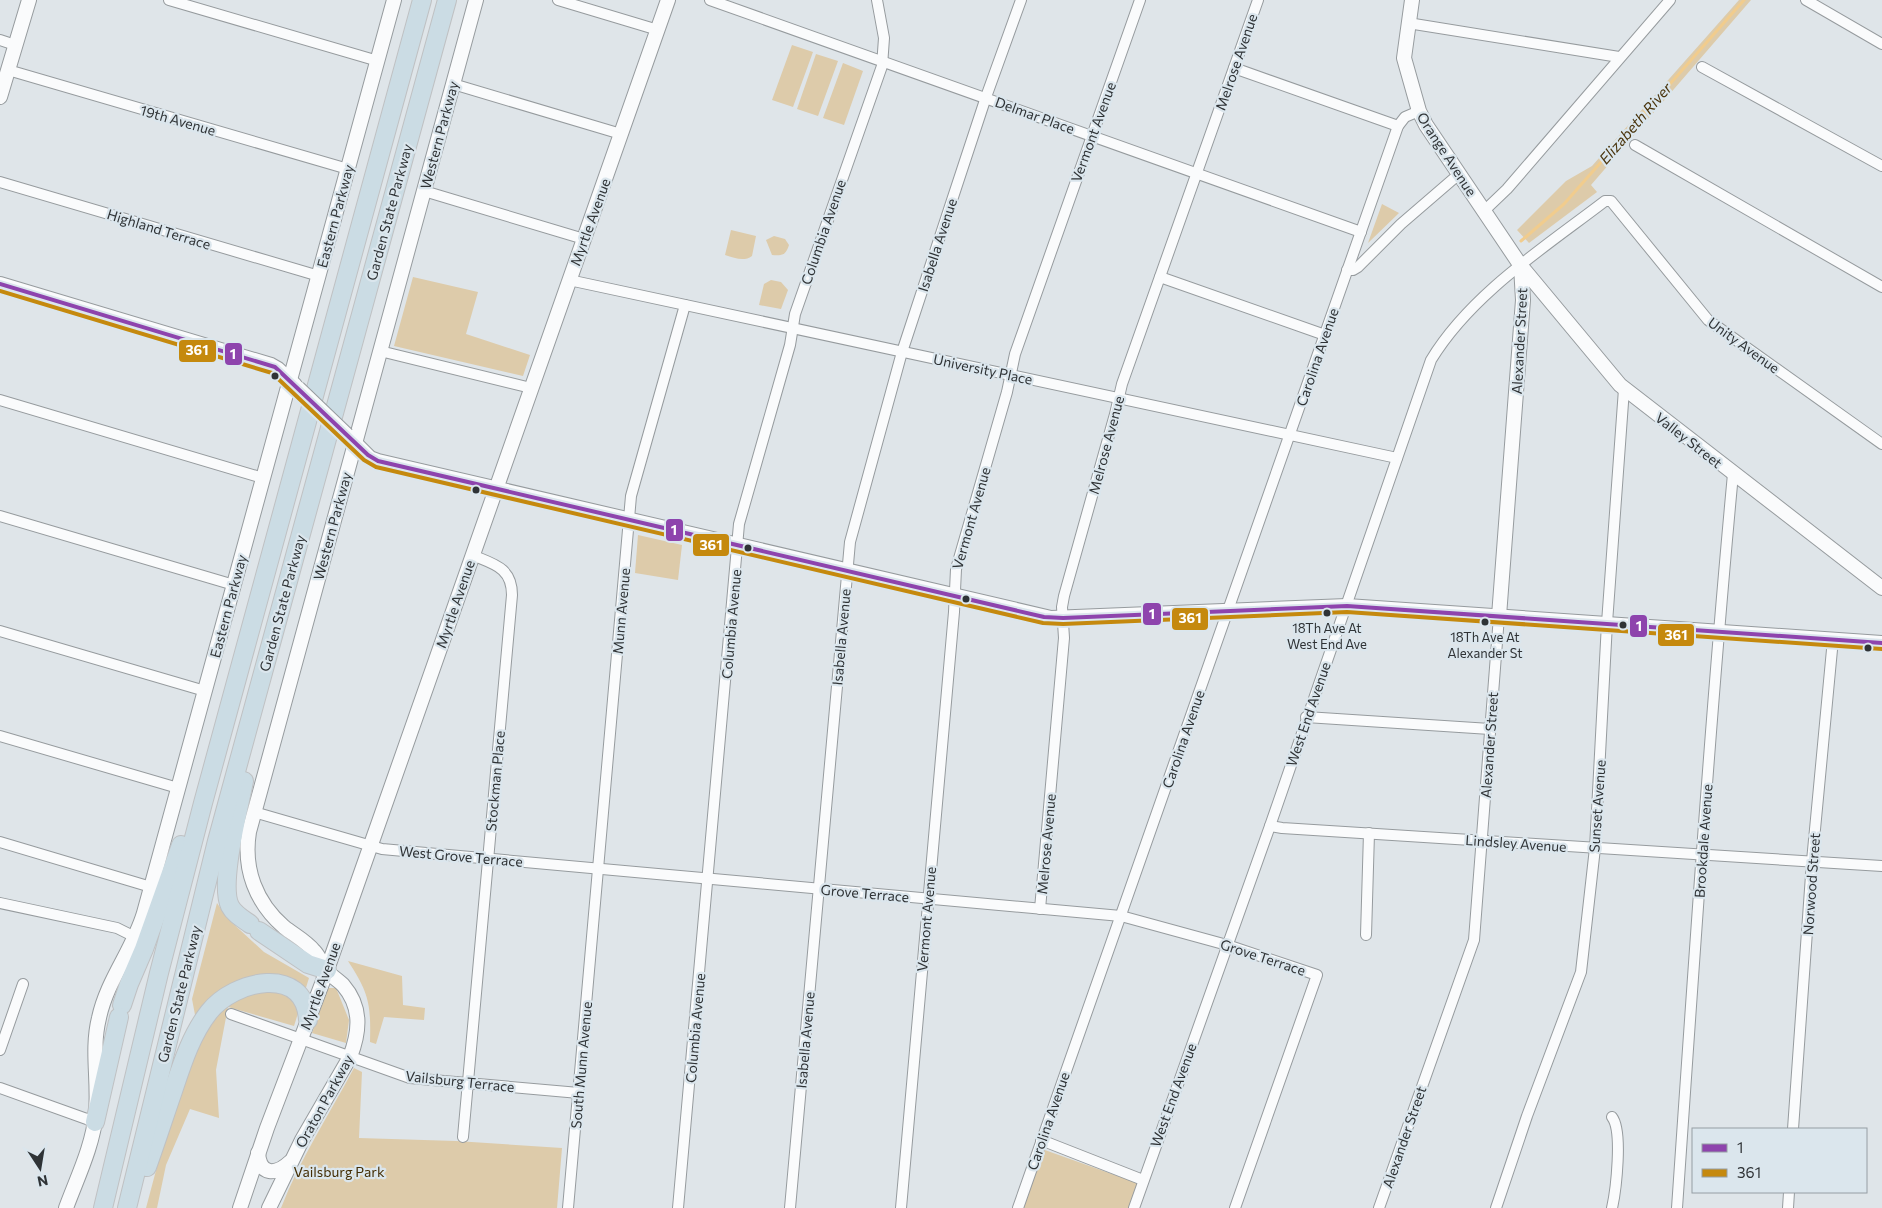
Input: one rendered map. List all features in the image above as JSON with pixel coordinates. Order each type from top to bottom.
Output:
[{"type":"highway","name":"Garden State Parkway","points":[[103,1208],[180,888],[422,0]]},
{"type":"highway","name":"Garden State Parkway","points":[[127,1208],[209,873],[447,0]]},
{"type":"highway","points":[[272,638],[226,884],[226,895],[232,909],[255,927],[308,964],[327,970]]},
{"type":"highway","points":[[95,1122],[120,1011],[226,718]]},
{"type":"highway","points":[[133,1208],[188,1048],[199,1026],[216,1004],[227,995],[241,988],[264,983],[276,984],[292,989],[300,996],[307,1011],[308,1020]]},
{"type":"main road","points":[[0,98],[29,0]]},
{"type":"main road","name":"Eastern Parkway","points":[[66,1208],[90,1142],[95,1122],[97,1102],[95,1045],[98,1020],[111,980],[135,937],[151,887],[263,478],[294,383],[319,276],[394,0]]},
{"type":"main road","name":"Western Parkway","points":[[327,970],[314,951],[275,918],[257,894],[251,876],[248,839],[351,439],[380,351],[476,0]]},
{"type":"main road","name":"Myrtle Avenue","points":[[240,1208],[258,1154],[327,970],[369,846],[668,0]]},
{"type":"main road","name":"Orange Avenue","points":[[1412,0],[1404,58],[1419,111],[1423,120],[1521,266]]},
{"type":"main road","name":"Valley Street","points":[[1521,266],[1624,389],[1882,588]]},
{"type":"main road","name":"Alexander Street","points":[[1499,616],[1523,300],[1521,266]]},
{"type":"main road","points":[[0,284],[272,365],[294,383],[370,458],[378,461],[1044,617],[1062,618],[1347,606],[1882,643]]},
{"type":"main road","name":"Oraton Parkway","points":[[268,1208],[292,1160],[350,1056],[358,1034],[358,1014],[350,995],[345,987],[327,970]]},
{"type":"main road","points":[[258,1154],[261,1166],[272,1171],[280,1170],[292,1160]]},
{"type":"street","points":[[170,0],[378,62]]},
{"type":"street","points":[[558,0],[658,30]]},
{"type":"street","name":"Delmar Place","points":[[710,0],[1361,232]]},
{"type":"street","name":"Columbia Avenue","points":[[678,1208],[740,519],[790,345],[794,314],[883,61],[883,30],[877,0]]},
{"type":"street","name":"Isabella Avenue","points":[[790,1208],[852,532],[902,352],[986,97],[1021,0]]},
{"type":"street","name":"Vermont Avenue","points":[[901,1208],[956,569],[1007,392],[1015,354],[1140,0]]},
{"type":"street","name":"Melrose Avenue","points":[[1040,909],[1064,638],[1062,618],[1064,596],[1118,398],[1258,0]]},
{"type":"street","points":[[1484,210],[1510,184],[1670,0]]},
{"type":"street","points":[[1806,0],[1882,44]]},
{"type":"street","points":[[1408,23],[1619,57]]},
{"type":"street","points":[[0,40],[16,45]]},
{"type":"street","points":[[1702,66],[1882,166]]},
{"type":"street","points":[[1234,68],[1398,126],[1406,117],[1419,111]]},
{"type":"street","name":"19th Avenue","points":[[8,70],[348,169]]},
{"type":"street","points":[[453,84],[621,134]]},
{"type":"street","name":"Carolina Avenue","points":[[1018,1208],[1398,126]]},
{"type":"street","points":[[1635,145],[1882,287]]},
{"type":"street","points":[[1348,270],[1356,270],[1401,224],[1459,174]]},
{"type":"street","name":"Highland Terrace","points":[[0,182],[319,276]]},
{"type":"street","points":[[424,191],[584,239]]},
{"type":"street","name":"West End Avenue","points":[[1134,1208],[1142,1180],[1270,826],[1306,717],[1347,606],[1431,360],[1443,341],[1476,304],[1521,266],[1608,200]]},
{"type":"street","name":"Unity Avenue","points":[[1608,200],[1611,201],[1708,320],[1882,444]]},
{"type":"street","points":[[1160,277],[1324,335]]},
{"type":"street","name":"University Place","points":[[569,280],[1397,458]]},
{"type":"street","name":"Munn Avenue","points":[[594,923],[632,491],[685,305]]},
{"type":"street","points":[[380,351],[531,388]]},
{"type":"street","name":"Sunset Avenue","points":[[1496,1208],[1527,1116],[1581,972],[1594,848],[1607,623],[1624,389]]},
{"type":"street","points":[[0,400],[263,478]]},
{"type":"street","name":"Brookdale Avenue","points":[[1677,1208],[1719,631],[1733,474]]},
{"type":"street","points":[[0,516],[234,585]]},
{"type":"street","name":"Stockman Place","points":[[463,1137],[512,589],[510,579],[504,571],[472,556]]},
{"type":"street","name":"Alexander Street","points":[[1380,1208],[1474,940],[1499,616]]},
{"type":"street","points":[[0,631],[205,692]]},
{"type":"street","name":"Norwood Street","points":[[1793,1128],[1812,861],[1833,639]]},
{"type":"street","points":[[1306,717],[1490,729]]},
{"type":"street","points":[[0,736],[178,788]]},
{"type":"street","name":"West Grove Terrace","points":[[254,812],[382,849],[674,876]]},
{"type":"street","name":"Lindsley Avenue","points":[[1270,826],[1882,866]]},
{"type":"street","points":[[1366,935],[1369,833]]},
{"type":"street","points":[[0,842],[151,887]]},
{"type":"street","name":"Grove Terrace","points":[[674,876],[1121,916],[1227,945],[1317,975],[1235,1208]]},
{"type":"street","points":[[0,903],[117,928],[135,937]]},
{"type":"street","name":"South Munn Avenue","points":[[568,1208],[594,923]]},
{"type":"street","points":[[0,1050],[24,984]]},
{"type":"street","name":"Vailsburg Terrace","points":[[232,1014],[410,1078],[579,1093]]},
{"type":"street","points":[[0,1088],[95,1122]]},
{"type":"street","points":[[1612,1117],[1616,1121],[1618,1135],[1616,1190],[1612,1208]]},
{"type":"street","points":[[1041,1140],[1142,1180]]},
{"type":"street","points":[[1788,1208],[1789,1193]]},
{"type":"green space","points":[[1739,0],[1751,0],[1591,185],[1597,192],[1529,243],[1517,230],[1566,181],[1592,166]]},
{"type":"green space","points":[[792,45],[813,52],[793,107],[772,100]]},
{"type":"green space","points":[[816,54],[838,61],[818,116],[797,109]]},
{"type":"green space","points":[[843,63],[863,71],[844,125],[823,118]]},
{"type":"green space","points":[[1382,204],[1399,213],[1368,243]]},
{"type":"green space","points":[[731,230],[756,236],[752,256],[743,259],[725,255]]},
{"type":"green space","points":[[774,236],[785,239],[789,245],[783,254],[772,255],[766,240]]},
{"type":"green space","points":[[413,277],[478,292],[466,334],[530,355],[523,376],[394,346]]},
{"type":"green space","points":[[771,280],[781,282],[788,290],[781,309],[759,305],[764,284]]},
{"type":"green space","points":[[638,535],[682,545],[678,580],[635,573]]},
{"type":"green space","points":[[217,903],[227,918],[264,952],[309,978],[294,1026],[228,1007],[216,1070],[219,1118],[190,1109],[166,1165],[157,1208],[146,1208],[179,1084],[199,1036],[192,999]]},
{"type":"green space","points":[[348,961],[402,976],[403,1005],[425,1008],[424,1020],[384,1017],[376,1044],[370,1042],[370,1018],[367,999]]},
{"type":"green space","points":[[328,988],[336,988],[349,1020],[346,1043],[312,1033]]},
{"type":"green space","name":"Vailsburg Park","points":[[354,1068],[362,1072],[359,1138],[456,1141],[562,1148],[557,1208],[281,1208],[306,1155]]},
{"type":"green space","points":[[1042,1149],[1140,1184],[1132,1208],[1021,1208]]},
{"type":"waterway","name":"Elizabeth River","points":[[1521,241],[1564,204],[1744,0]]},
{"type":"transit line","name":"1","points":[[0,284],[275,367],[368,455],[378,461],[1044,617],[1063,618],[1347,606],[1882,643]]},
{"type":"transit line","name":"361","points":[[0,291],[272,373],[364,460],[376,467],[1043,623],[1063,624],[1347,612],[1882,649]]},
{"type":"place","name":"18Th Ave At West End Ave","points":[[1327,613]]},
{"type":"place","name":"18Th Ave At Alexander St","points":[[1485,622]]}]
